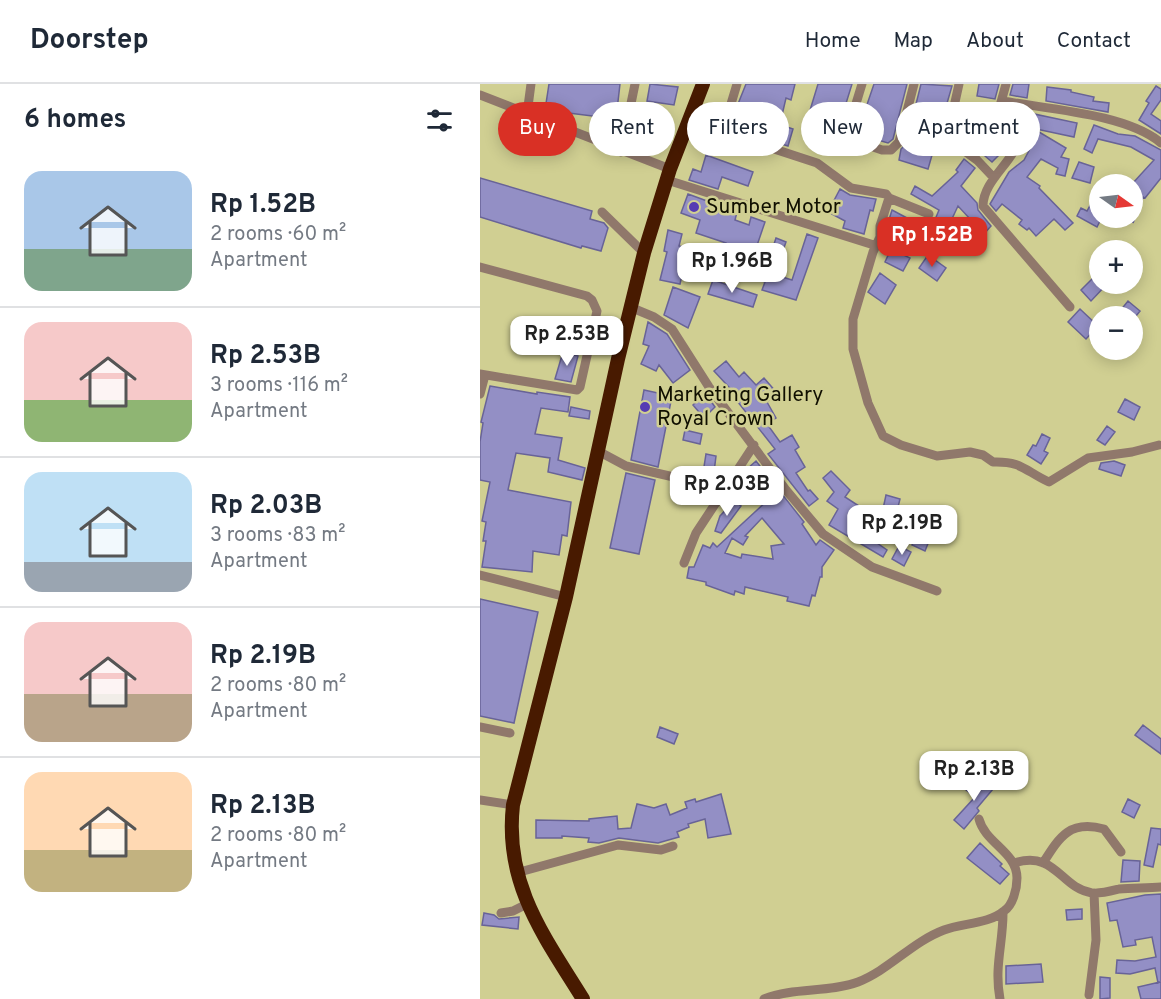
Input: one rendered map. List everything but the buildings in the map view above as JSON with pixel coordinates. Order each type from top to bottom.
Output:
[{"type":"highway","points":[[696,102],[703,84]]},
{"type":"highway","points":[[583,999],[527,904],[516,873],[511,840],[513,805],[566,597],[630,307],[668,175],[687,126]]},
{"type":"street","points":[[529,102],[531,84]]},
{"type":"street","points":[[631,102],[635,84]]},
{"type":"street","points":[[732,102],[737,84]]},
{"type":"street","points":[[862,84],[847,133],[850,138],[882,150],[891,150],[899,142],[914,84]]},
{"type":"street","points":[[955,102],[959,84]]},
{"type":"street","points":[[1006,84],[1003,101],[1137,127],[1161,143]]},
{"type":"street","points":[[480,95],[498,102]]},
{"type":"street","points":[[789,154],[817,163],[851,188],[886,194],[889,198],[929,214]]},
{"type":"street","points":[[629,156],[668,175],[877,246]]},
{"type":"street","points":[[972,156],[994,178]]},
{"type":"street","points":[[1011,156],[994,178],[984,198],[983,206],[1070,307]]},
{"type":"street","points":[[889,198],[880,226],[877,246],[873,252],[853,320],[853,349],[868,403],[883,436],[901,445],[937,456],[970,452],[983,454],[993,462],[1023,465],[1049,482],[1088,458],[1132,452],[1159,445]]},
{"type":"street","points":[[602,212],[644,253]]},
{"type":"street","points":[[880,226],[919,249]]},
{"type":"street","points":[[480,267],[587,296],[592,300],[597,311],[580,387],[577,390],[482,374],[480,394]]},
{"type":"street","points":[[630,307],[663,322],[672,330],[709,387],[786,490],[823,534],[872,567],[938,591]]},
{"type":"street","points":[[684,563],[696,532],[754,445]]},
{"type":"street","points":[[598,451],[626,466],[691,481]]},
{"type":"street","points":[[480,575],[566,597]]},
{"type":"street","points":[[480,726],[510,733]]},
{"type":"street","points":[[480,800],[513,805]]},
{"type":"street","points":[[979,819],[988,836],[1014,863],[1017,882],[1012,900],[1003,913],[1003,930],[996,964],[1000,999]]},
{"type":"street","points":[[1043,863],[1060,837],[1075,828],[1084,826],[1104,829],[1121,852]]},
{"type":"street","points":[[516,873],[618,845],[661,849],[673,846]]},
{"type":"street","points":[[1014,863],[1026,860],[1043,863],[1056,869],[1078,888],[1094,893],[1161,887]]},
{"type":"street","points":[[1089,995],[1096,940],[1094,893]]},
{"type":"street","points":[[501,913],[513,911],[527,904]]},
{"type":"street","points":[[764,999],[779,993],[856,983],[875,974],[943,930],[1003,913]]},
{"type":"place","name":"Sumber Motor","points":[[694,207]]},
{"type":"place","name":"Marketing Gallery Royal Crown","points":[[645,407]]}]
